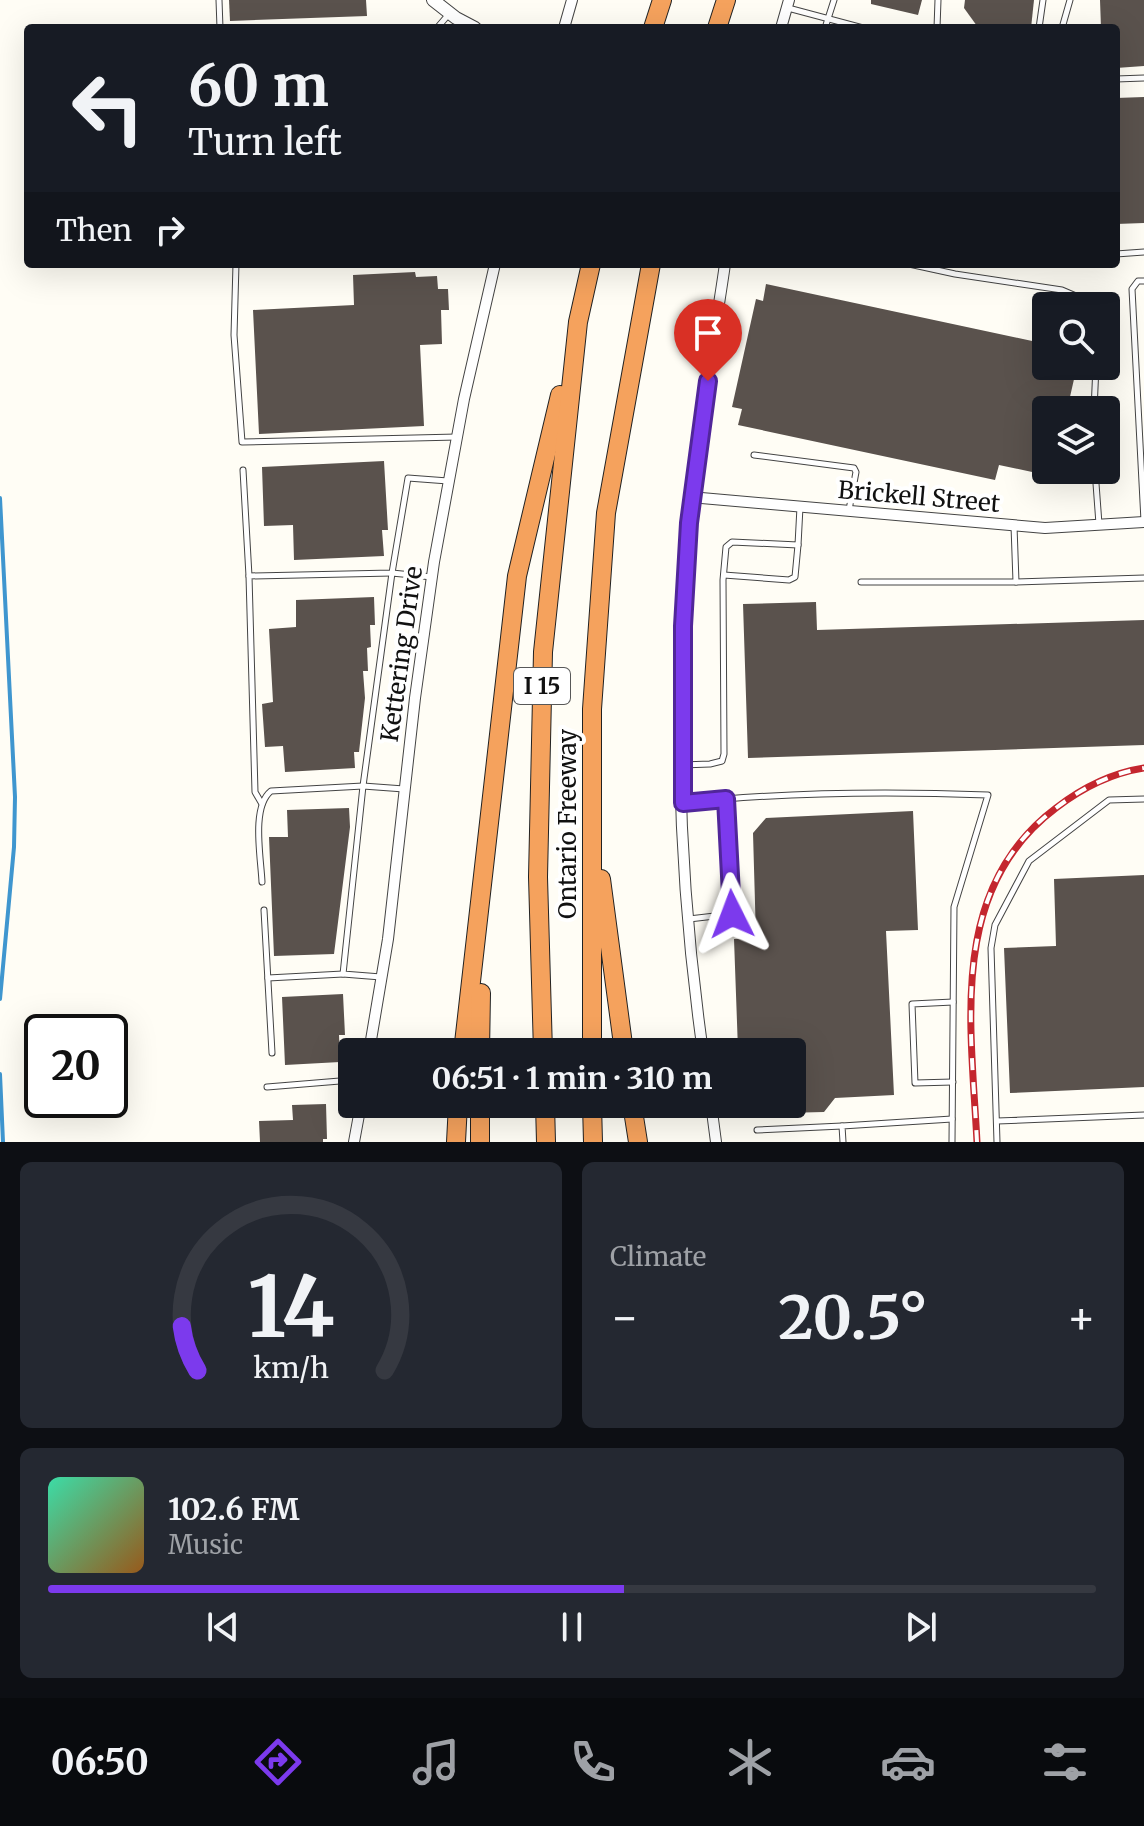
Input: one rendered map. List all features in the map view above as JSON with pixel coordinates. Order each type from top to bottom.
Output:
[{"type":"highway","points":[[654,24],[662,0]]},
{"type":"highway","points":[[718,24],[726,0]]},
{"type":"highway","name":"Ontario Freeway","points":[[543,1038],[538,877],[543,652],[578,322],[590,268]]},
{"type":"highway","name":"Ontario Freeway","points":[[592,1038],[592,709],[606,513],[650,268]]},
{"type":"highway","points":[[465,1038],[517,576],[578,322]]},
{"type":"highway","points":[[591,805],[622,1038]]},
{"type":"highway","points":[[480,1038],[481,906]]},
{"type":"highway","points":[[456,1142],[457,1118]]},
{"type":"highway","points":[[480,1118],[480,1142]]},
{"type":"street","points":[[433,0],[468,24]]},
{"type":"street","points":[[565,24],[572,0]]},
{"type":"street","points":[[782,24],[788,4]]},
{"type":"street","name":"Kettering Drive","points":[[371,1038],[382,977],[432,577],[457,437],[494,268]]},
{"type":"street","points":[[702,1038],[689,919],[681,765],[683,626],[690,497],[724,268]]},
{"type":"street","name":"Brickell Street","points":[[690,497],[1045,528],[1144,521]]},
{"type":"street","points":[[354,1142],[358,1118]]},
{"type":"street","points":[[713,1118],[716,1142]]},
{"type":"lane","points":[[219,0],[220,24]]},
{"type":"lane","points":[[826,24],[834,0]]},
{"type":"lane","points":[[937,24],[938,0]]},
{"type":"lane","points":[[1040,24],[1043,0]]},
{"type":"lane","points":[[1063,24],[1070,0]]},
{"type":"lane","points":[[788,4],[847,24]]},
{"type":"lane","points":[[440,24],[449,13]]},
{"type":"lane","points":[[1120,79],[1144,78]]},
{"type":"lane","points":[[1120,254],[1144,252]]},
{"type":"lane","points":[[236,268],[234,335],[242,442],[457,437]]},
{"type":"lane","points":[[927,268],[1067,292]]},
{"type":"lane","points":[[1144,281],[1138,281],[1132,289],[1144,521]]},
{"type":"lane","points":[[754,455],[854,468],[856,472],[849,511]]},
{"type":"lane","points":[[243,470],[255,792],[262,804]]},
{"type":"lane","points":[[343,974],[363,786],[408,478],[449,481]]},
{"type":"lane","points":[[1096,484],[1099,524]]},
{"type":"lane","points":[[724,575],[789,580],[795,577],[801,507]]},
{"type":"lane","points":[[1014,525],[1016,582]]},
{"type":"lane","points":[[681,765],[722,761],[724,754],[726,547],[732,542],[798,545]]},
{"type":"lane","points":[[249,576],[392,573],[432,577]]},
{"type":"lane","points":[[861,582],[1144,578]]},
{"type":"lane","points":[[262,882],[259,814],[266,795],[271,791],[363,786],[405,789]]},
{"type":"lane","points":[[683,803],[914,792],[988,795],[954,907],[952,1142]]},
{"type":"lane","points":[[689,919],[732,914],[726,799]]},
{"type":"lane","points":[[997,1142],[991,948],[995,925],[1029,861],[1109,800],[1144,799]]},
{"type":"lane","points":[[264,910],[272,1053]]},
{"type":"lane","points":[[268,978],[343,974],[382,977]]},
{"type":"lane","points":[[953,1002],[912,1004],[915,1083],[953,1082]]},
{"type":"lane","points":[[267,1087],[338,1081]]},
{"type":"lane","points":[[997,1121],[1144,1115]]},
{"type":"lane","points":[[757,1130],[952,1119]]},
{"type":"lane","points":[[842,1126],[843,1142]]},
{"type":"building","points":[[229,0],[366,0],[367,16],[230,21]]},
{"type":"building","points":[[871,0],[922,0],[918,15],[871,4]]},
{"type":"building","points":[[965,0],[1034,0],[1031,24],[976,24],[964,8]]},
{"type":"building","points":[[1100,0],[1144,0],[1144,66],[1120,68],[1120,24],[1101,24]]},
{"type":"building","points":[[1144,97],[1144,223],[1120,224],[1120,98]]},
{"type":"building","points":[[415,272],[416,277],[437,276],[438,289],[448,289],[449,310],[441,310],[442,344],[420,345],[424,426],[259,434],[253,310],[354,305],[353,275]]},
{"type":"building","points":[[766,284],[1032,341],[1032,380],[1074,380],[1070,396],[1032,396],[1032,472],[999,465],[995,480],[738,425],[742,409],[732,407],[756,299],[763,301]]},
{"type":"building","points":[[384,461],[388,530],[382,530],[384,556],[294,560],[293,525],[264,526],[262,467]]},
{"type":"building","points":[[374,597],[375,625],[370,625],[368,671],[363,671],[365,698],[359,752],[354,752],[355,768],[285,772],[283,746],[265,747],[262,704],[273,702],[269,629],[296,627],[296,600]]},
{"type":"building","points":[[816,602],[817,630],[1144,620],[1144,745],[748,758],[743,604]]},
{"type":"building","points":[[349,808],[350,827],[334,954],[274,956],[269,837],[288,837],[287,810]]},
{"type":"building","points":[[913,811],[918,930],[886,931],[894,1095],[835,1098],[824,1112],[806,1112],[806,1038],[738,1038],[734,939],[756,938],[753,833],[766,818]]},
{"type":"building","points":[[1144,875],[1144,1087],[1010,1093],[1004,948],[1056,946],[1054,879]]},
{"type":"building","points":[[343,994],[345,1035],[338,1038],[338,1062],[285,1065],[282,997]]},
{"type":"building","points":[[326,1104],[327,1139],[323,1142],[260,1142],[259,1121],[293,1120],[292,1105]]},
{"type":"waterway","points":[[0,498],[15,797],[14,847],[0,999]]},
{"type":"waterway","points":[[0,1074],[3,1142]]},
{"type":"railway","points":[[977,1142],[971,1006],[974,961],[982,918],[997,878],[1021,841],[1056,808],[1098,782],[1144,768]]},
{"type":"route","points":[[708,381],[690,497],[683,626],[683,803],[726,799],[732,914]]}]
